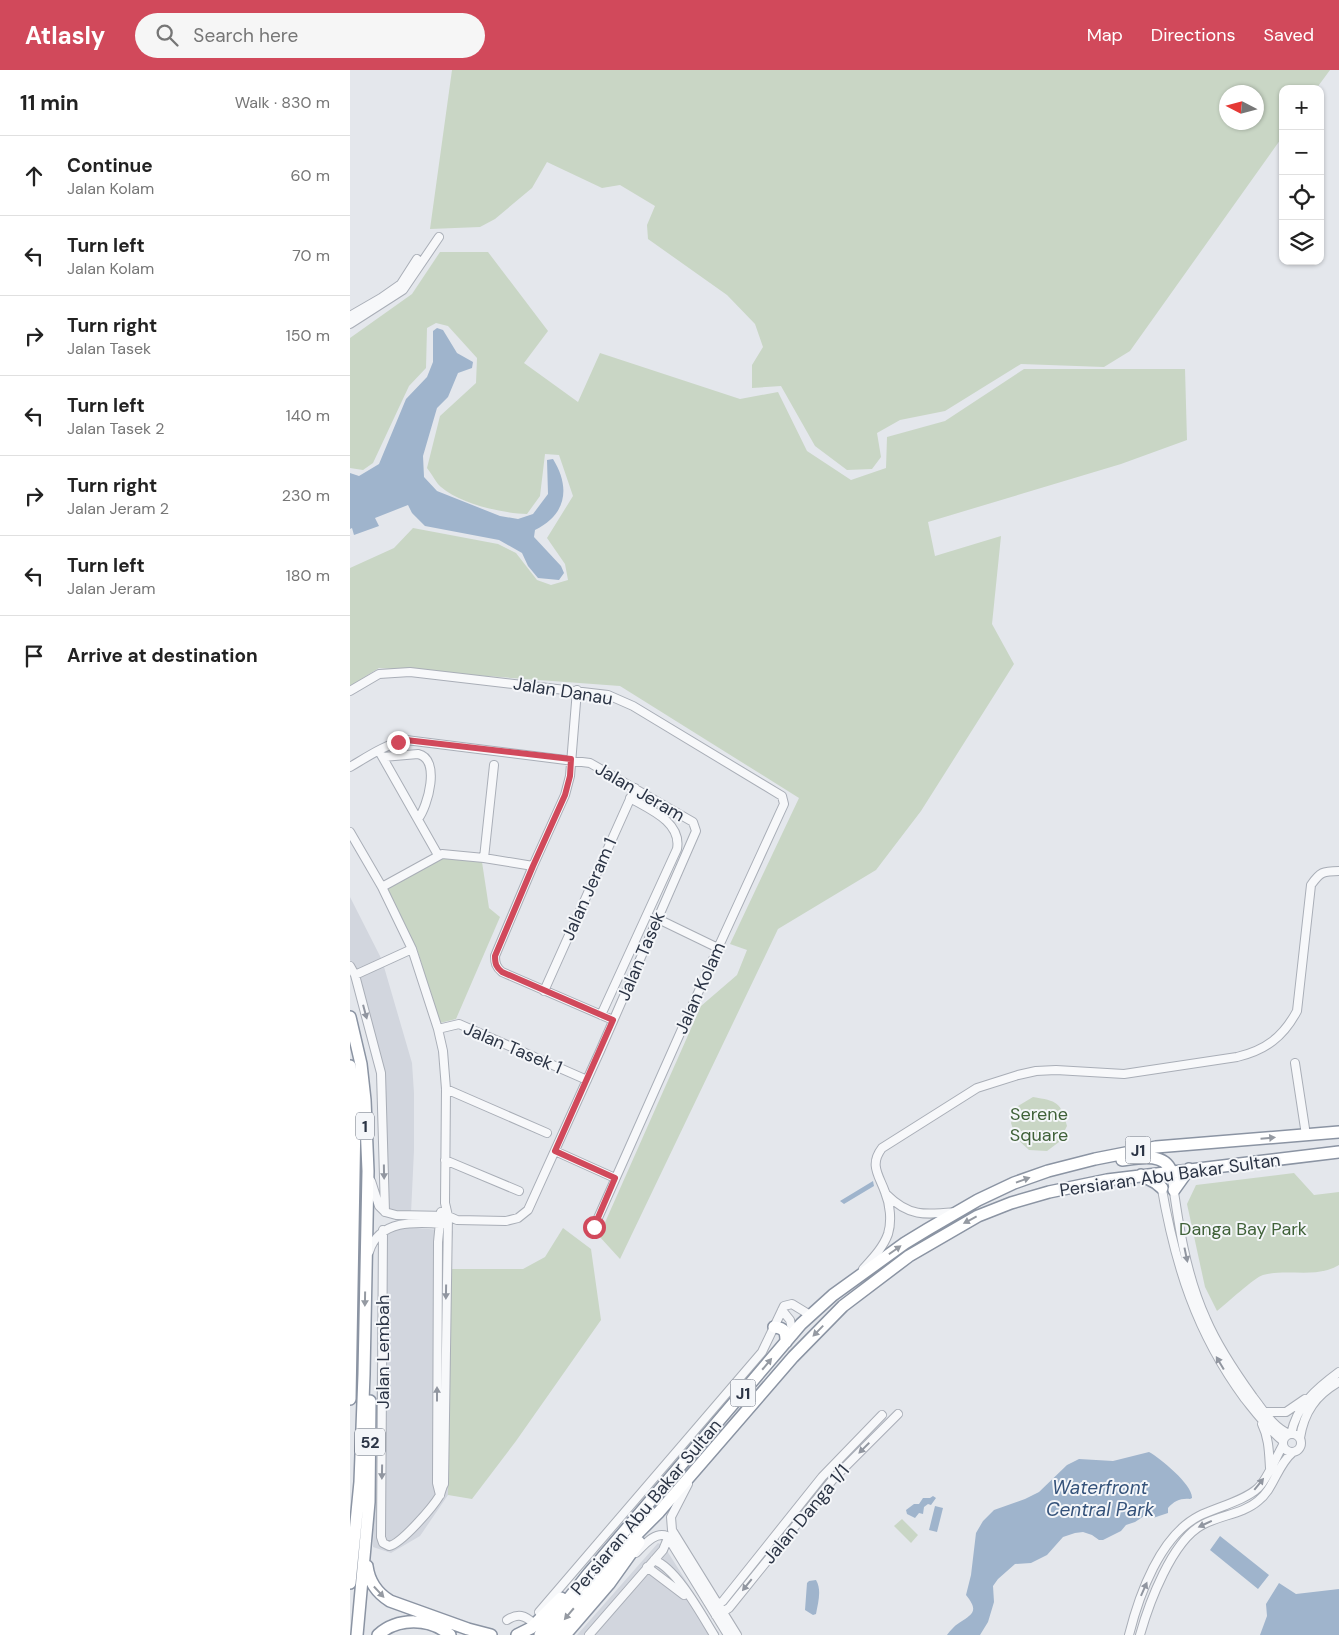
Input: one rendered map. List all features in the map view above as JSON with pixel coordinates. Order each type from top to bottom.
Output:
[{"type":"highway","name":"1","points":[[350,1017],[361,1064],[365,1100],[368,1171],[360,1482],[350,1583]]},
{"type":"highway","name":"1","points":[[350,1066],[355,1099],[355,1128],[350,1399]]},
{"type":"highway","name":"Persiaran Abu Bakar Sultan","points":[[540,1635],[589,1573],[810,1316],[855,1278],[905,1243],[978,1200],[1048,1171],[1070,1165],[1156,1147],[1339,1132]]},
{"type":"highway","points":[[1159,1173],[1161,1159],[1167,1153],[1240,1140]]},
{"type":"highway","name":"Persiaran Abu Bakar Sultan","points":[[552,1635],[638,1533],[696,1470],[793,1357],[842,1306],[909,1256],[978,1216],[1011,1203],[1049,1192],[1141,1175],[1339,1152]]},
{"type":"highway","points":[[1070,1165],[1123,1160],[1161,1159],[1168,1164],[1171,1171]]},
{"type":"highway","points":[[1174,1190],[1189,1169]]},
{"type":"highway","points":[[1141,1175],[1162,1188]]},
{"type":"highway","points":[[774,1327],[782,1328],[790,1338]]},
{"type":"highway","name":"52","points":[[358,1635],[369,1502],[370,1373],[364,1337]]},
{"type":"highway","points":[[565,1635],[624,1564],[659,1512]]},
{"type":"highway","points":[[366,1547],[370,1580],[383,1597],[416,1611],[490,1635]]},
{"type":"highway","points":[[517,1635],[524,1633],[589,1573]]},
{"type":"highway","points":[[378,1635],[384,1630],[410,1621],[435,1626],[450,1635]]},
{"type":"street","points":[[350,316],[401,284],[431,239],[439,237],[403,290],[350,324]]},
{"type":"street","name":"Jalan Danau","points":[[350,691],[379,674],[410,672],[608,694],[633,706],[782,796],[784,799]]},
{"type":"street","points":[[577,690],[570,776],[565,795],[495,956],[495,963],[497,968],[544,991],[613,1020]]},
{"type":"street","name":"Jalan Jeram","points":[[350,767],[381,754],[398,742],[406,740],[571,759],[590,763],[693,822],[695,825]]},
{"type":"street","points":[[418,820],[428,800],[430,772],[428,759],[418,754],[381,754],[418,820],[438,855]]},
{"type":"street","points":[[484,858],[494,765]]},
{"type":"street","name":"Jalan Jeram 1","points":[[544,991],[635,788]]},
{"type":"street","name":"Jalan Tasek","points":[[601,1015],[677,849],[678,842],[675,831],[660,815],[630,798]]},
{"type":"street","name":"Jalan Kolam","points":[[594,1227],[784,804],[784,799]]},
{"type":"street","name":"Jalan Tasek","points":[[384,1230],[396,1224],[444,1220],[506,1221],[518,1218],[528,1210],[696,831],[695,825]]},
{"type":"street","name":"Jalan Lembah","points":[[350,832],[382,887],[412,949],[444,1051],[446,1160],[441,1329],[441,1426],[437,1482],[440,1495],[401,1540],[392,1546],[383,1544],[381,1537],[384,1230]]},
{"type":"street","points":[[382,887],[438,855],[448,854],[484,858],[533,866]]},
{"type":"street","points":[[855,1278],[877,1253],[888,1234],[890,1216],[886,1194],[876,1170],[877,1155],[882,1148],[977,1088],[1036,1071],[1075,1070],[1124,1074],[1218,1060],[1253,1053],[1271,1043],[1289,1025],[1297,1010],[1311,885],[1318,874],[1328,871],[1339,871]]},
{"type":"street","points":[[656,918],[718,948]]},
{"type":"street","points":[[355,975],[412,949]]},
{"type":"street","points":[[350,966],[355,975],[382,1073],[385,1212]]},
{"type":"street","name":"Jalan Tasek 1","points":[[438,1029],[459,1024],[586,1080]]},
{"type":"street","points":[[1295,1063],[1306,1135]]},
{"type":"street","points":[[446,1090],[547,1133]]},
{"type":"street","points":[[555,1151],[615,1178]]},
{"type":"street","points":[[446,1160],[518,1190]]},
{"type":"street","points":[[368,1171],[379,1206],[385,1212]]},
{"type":"street","points":[[1171,1171],[1188,1268],[1205,1318],[1261,1414],[1266,1432],[1270,1468]]},
{"type":"street","points":[[1159,1173],[1180,1269],[1188,1296],[1208,1341],[1221,1364],[1288,1451],[1293,1452]]},
{"type":"street","points":[[886,1194],[900,1206],[914,1213],[958,1212]]},
{"type":"street","name":"Jalan Tasek","points":[[385,1212],[444,1220]]},
{"type":"street","points":[[366,1261],[374,1239],[384,1230]]},
{"type":"street","points":[[507,1620],[515,1615],[521,1615],[533,1623],[762,1352],[784,1306],[792,1304],[810,1316]]},
{"type":"street","points":[[782,1310],[790,1320],[790,1338]]},
{"type":"street","points":[[1261,1414],[1286,1412],[1339,1372]]},
{"type":"street","points":[[1140,1635],[1148,1606],[1165,1571],[1191,1532],[1203,1524],[1252,1506],[1259,1501],[1267,1492],[1286,1458],[1301,1446],[1302,1423],[1307,1412],[1317,1399],[1339,1382]]},
{"type":"street","points":[[1129,1635],[1136,1608],[1154,1567],[1172,1537],[1184,1525],[1198,1517],[1250,1494],[1258,1488],[1290,1434],[1294,1420],[1314,1390]]},
{"type":"street","name":"Jalan Danga 1/1","points":[[717,1610],[822,1477],[882,1414]]},
{"type":"street","name":"Jalan Danga 1/1","points":[[717,1610],[729,1608],[834,1478],[898,1414]]},
{"type":"street","points":[[1261,1414],[1280,1430],[1300,1438]]},
{"type":"street","points":[[696,1470],[674,1510],[671,1525],[707,1594]]},
{"type":"street","points":[[624,1564],[656,1536],[666,1536]]},
{"type":"street","points":[[666,1536],[717,1610],[737,1635]]},
{"type":"street","points":[[589,1635],[663,1550],[666,1536]]},
{"type":"street","points":[[654,1560],[668,1568],[694,1602],[714,1635]]},
{"type":"street","points":[[647,1567],[694,1602]]},
{"type":"street","points":[[694,1602],[707,1594]]},
{"type":"street","points":[[717,1610],[728,1635]]},
{"type":"shaded area","points":[[350,897],[382,960],[412,1063],[414,1150],[411,1213],[387,1210],[384,1088],[356,972],[350,960]]},
{"type":"shaded area","points":[[380,1225],[453,1231],[449,1269],[448,1495],[420,1536],[391,1553],[373,1547]]},
{"type":"shaded area","points":[[658,1543],[664,1546],[720,1635],[577,1635]]},
{"type":"green space","points":[[452,70],[1330,70],[1319,85],[1279,85],[1279,142],[1130,351],[1104,367],[1021,364],[945,411],[900,420],[877,433],[881,457],[872,469],[847,470],[815,446],[781,386],[752,388],[752,365],[763,347],[755,324],[727,295],[648,239],[647,225],[655,206],[620,185],[602,188],[547,162],[532,188],[495,219],[480,227],[430,229]]},
{"type":"green space","points":[[440,252],[488,252],[548,331],[524,363],[578,402],[600,353],[740,399],[778,392],[807,451],[851,480],[886,468],[887,437],[945,421],[1024,369],[1185,369],[1187,440],[1121,464],[928,522],[935,556],[1001,536],[992,624],[1014,664],[921,811],[876,870],[778,929],[620,1259],[599,1236],[701,1006],[737,975],[747,950],[730,944],[799,798],[620,686],[379,668],[350,686],[350,568],[394,548],[413,528],[498,544],[516,553],[537,580],[551,585],[568,580],[565,564],[547,538],[573,496],[559,455],[545,454],[540,496],[527,514],[494,510],[459,498],[439,485],[427,468],[440,416],[476,383],[477,358],[448,326],[436,323],[427,328],[426,368],[409,386],[373,463],[363,470],[350,468],[350,338],[412,294]]},
{"type":"green space","points":[[440,857],[482,862],[489,908],[500,917],[456,1019],[440,1023],[417,949],[387,889]]},
{"type":"green space","name":"Serene Square","points":[[1033,1097],[1057,1104],[1063,1112],[1067,1126],[1059,1142],[1047,1151],[1029,1150],[1016,1138],[1011,1123],[1018,1106]]},
{"type":"green space","name":"Danga Bay Park","points":[[1294,1173],[1314,1195],[1339,1192],[1339,1265],[1321,1271],[1282,1272],[1263,1275],[1247,1285],[1217,1311],[1205,1287],[1187,1204],[1196,1185]]},
{"type":"green space","points":[[563,1228],[591,1249],[601,1320],[516,1441],[472,1499],[448,1495],[449,1269],[523,1269],[545,1257]]},
{"type":"green space","points":[[902,1519],[918,1535],[911,1543],[894,1526]]},
{"type":"water","points":[[437,328],[443,330],[457,353],[473,362],[472,368],[458,373],[448,397],[437,408],[423,456],[424,477],[437,491],[500,516],[518,519],[533,514],[548,494],[547,460],[553,459],[562,480],[562,500],[559,509],[553,517],[535,530],[534,537],[561,566],[564,573],[559,580],[538,578],[528,566],[522,553],[499,540],[425,526],[412,513],[408,505],[375,518],[379,526],[354,535],[352,528],[350,529],[350,473],[359,476],[379,464],[406,399],[427,377],[433,362],[433,331]]},
{"type":"water","points":[[873,1181],[874,1186],[844,1204],[840,1201]]},
{"type":"water","name":"Waterfront Central Park","points":[[1149,1452],[1182,1479],[1192,1498],[1175,1502],[1168,1508],[1168,1513],[1153,1518],[1144,1516],[1103,1540],[1083,1532],[1063,1537],[1047,1555],[1031,1563],[1015,1564],[998,1579],[993,1586],[994,1602],[988,1622],[980,1635],[947,1635],[973,1612],[970,1600],[966,1595],[971,1575],[976,1533],[983,1521],[994,1510],[1039,1492],[1067,1465],[1079,1459],[1113,1461]]},
{"type":"water","points":[[933,1496],[936,1498],[931,1505],[928,1504],[924,1507],[923,1514],[919,1513],[915,1518],[907,1514],[906,1510],[914,1504],[919,1504],[923,1498]]},
{"type":"water","points":[[935,1506],[943,1508],[937,1532],[929,1530]]},
{"type":"water","points":[[1220,1536],[1269,1575],[1258,1589],[1210,1550]]},
{"type":"water","points":[[816,1580],[819,1588],[819,1597],[816,1614],[813,1615],[805,1610],[807,1583]]},
{"type":"water","points":[[1279,1583],[1296,1594],[1339,1589],[1339,1635],[1260,1635],[1267,1616],[1266,1604]]},
{"type":"route","points":[[398,742],[406,740],[571,759],[568,787],[495,956],[495,963],[502,972],[613,1020],[555,1151],[615,1178],[594,1227]]}]
